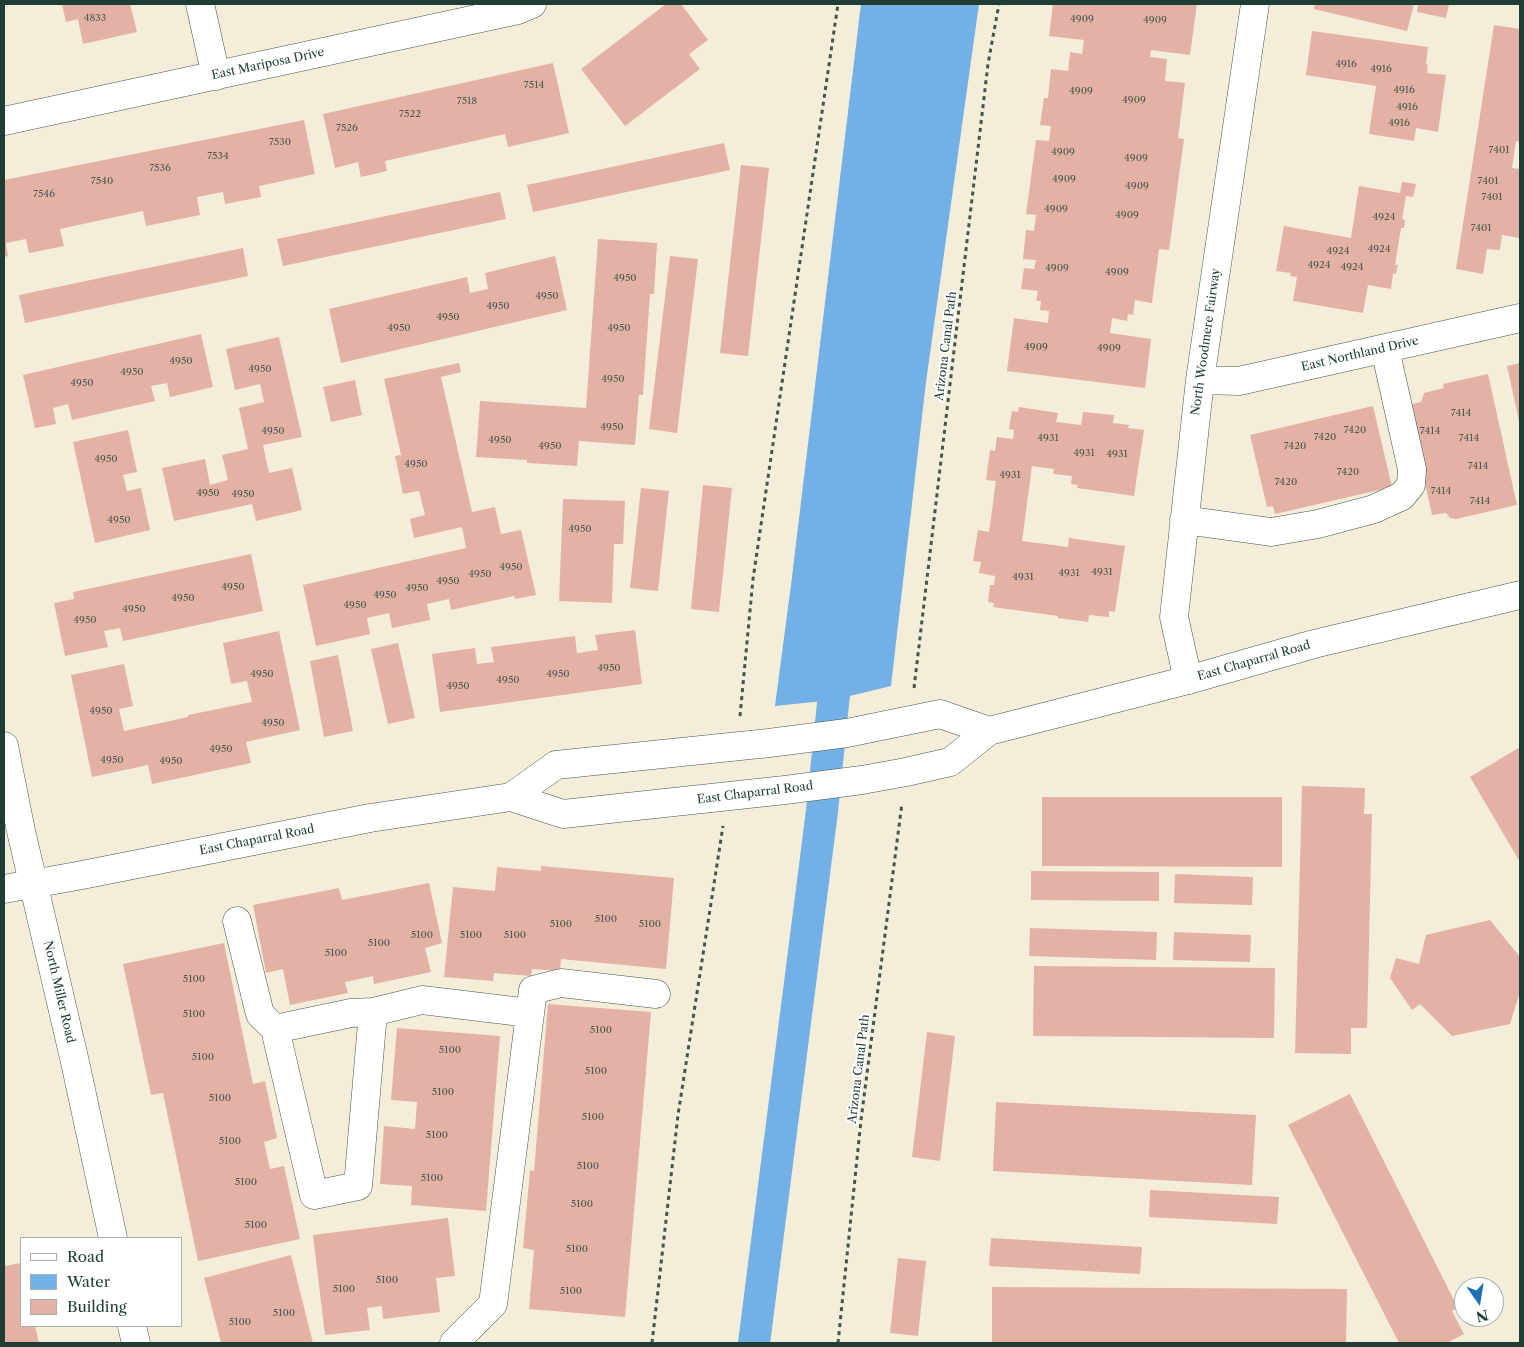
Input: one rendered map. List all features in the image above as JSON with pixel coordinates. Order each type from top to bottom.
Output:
[{"type":"street","points":[[200,4],[216,76]]},
{"type":"street","name":"East Mariposa Drive","points":[[4,121],[518,10],[532,4]]},
{"type":"street","name":"North Woodmere Fairway","points":[[1188,680],[1174,617],[1200,380],[1255,4]]},
{"type":"street","name":"East Northland Drive","points":[[1200,380],[1239,381],[1520,318]]},
{"type":"street","points":[[1184,520],[1270,532],[1318,524],[1374,509],[1402,496],[1411,485],[1412,469],[1385,349]]},
{"type":"street","name":"East Chaparral Road","points":[[511,796],[563,814],[727,797],[853,781],[904,784],[950,762],[989,731],[1188,680],[1314,644],[1520,595]]},
{"type":"street","name":"East Chaparral Road","points":[[4,889],[370,818],[511,796],[556,765],[847,733],[940,714],[989,731]]},
{"type":"street","name":"North Miller Road","points":[[4,746],[113,1237]]},
{"type":"street","points":[[237,921],[260,1014],[275,1029],[314,1195],[358,1186],[373,1012]]},
{"type":"street","points":[[454,1343],[493,1304],[533,990],[560,983],[656,994]]},
{"type":"street","points":[[275,1029],[351,1013],[373,1012],[422,1000],[530,1014]]},
{"type":"street","points":[[132,1327],[136,1343]]},
{"type":"path","points":[[735,746],[753,579],[838,4]]},
{"type":"path","name":"Arizona Canal Path","points":[[914,691],[987,73],[998,4]]},
{"type":"path","name":"Arizona Canal Path","points":[[838,1343],[861,1120],[904,784]]},
{"type":"path","points":[[652,1343],[678,1115],[727,797]]},
{"type":"water","points":[[861,4],[979,4],[926,382],[891,686],[833,700],[775,706],[791,585]]},
{"type":"building","points":[[62,4],[130,4],[137,32],[83,44],[78,19],[66,22]]},
{"type":"building","points":[[666,4],[681,4],[708,40],[689,54],[700,69],[625,126],[581,69]]},
{"type":"building","points":[[1053,4],[1197,4],[1190,55],[1151,50],[1150,57],[1167,59],[1165,81],[1185,83],[1178,138],[1184,139],[1169,250],[1159,249],[1152,303],[1135,300],[1133,315],[1128,314],[1127,321],[1112,318],[1110,333],[1151,339],[1145,388],[1007,371],[1014,318],[1048,323],[1049,311],[1040,310],[1041,301],[1036,301],[1038,291],[1021,289],[1024,268],[1034,269],[1036,260],[1023,259],[1026,230],[1034,231],[1036,215],[1026,214],[1036,140],[1049,141],[1051,126],[1040,125],[1044,98],[1048,98],[1051,69],[1068,71],[1070,52],[1082,54],[1084,40],[1049,36]]},
{"type":"building","points":[[1315,4],[1414,4],[1407,31],[1314,9]]},
{"type":"building","points":[[1418,4],[1449,4],[1446,18],[1417,12]]},
{"type":"building","points":[[1494,25],[1520,29],[1520,142],[1516,141],[1512,168],[1520,169],[1520,238],[1502,235],[1500,250],[1487,249],[1483,274],[1456,269]]},
{"type":"building","points":[[1312,31],[1428,47],[1427,73],[1446,75],[1438,132],[1416,128],[1414,141],[1369,134],[1376,86],[1306,75]]},
{"type":"building","points":[[553,63],[569,133],[508,147],[505,134],[385,161],[387,171],[361,177],[358,162],[335,168],[323,114]]},
{"type":"building","points":[[304,120],[315,174],[259,186],[261,197],[225,204],[223,192],[197,197],[200,215],[146,226],[143,211],[60,229],[64,246],[29,253],[26,239],[6,243],[8,256],[4,257],[4,180]]},
{"type":"building","points":[[724,143],[730,170],[533,212],[527,185]]},
{"type":"building","points":[[741,165],[769,168],[748,356],[720,353]]},
{"type":"building","points":[[1402,182],[1416,184],[1413,197],[1406,196],[1402,219],[1405,220],[1404,228],[1401,228],[1395,265],[1398,265],[1396,274],[1393,273],[1391,289],[1368,285],[1363,313],[1293,301],[1297,277],[1290,276],[1291,273],[1276,271],[1284,226],[1351,238],[1359,186],[1400,193]]},
{"type":"building","points":[[500,192],[506,219],[283,266],[277,239]]},
{"type":"building","points":[[598,239],[657,243],[654,294],[650,294],[643,395],[639,395],[635,445],[579,441],[577,466],[527,463],[527,460],[476,457],[480,401],[586,408]]},
{"type":"building","points":[[243,248],[248,276],[25,323],[19,295]]},
{"type":"building","points":[[555,256],[567,310],[341,363],[329,309],[467,277],[470,293],[488,289],[485,273]]},
{"type":"building","points":[[670,256],[698,259],[677,433],[649,429]]},
{"type":"building","points":[[201,334],[213,387],[170,397],[167,383],[151,386],[155,401],[72,420],[68,404],[53,408],[56,424],[35,428],[23,375]]},
{"type":"building","points":[[279,337],[302,437],[263,445],[269,473],[292,468],[302,510],[256,521],[252,504],[174,521],[162,468],[205,459],[210,485],[228,480],[222,455],[248,449],[239,408],[264,402],[260,384],[235,390],[226,349]]},
{"type":"building","points":[[459,363],[461,372],[441,377],[472,512],[495,507],[501,534],[521,530],[536,595],[515,599],[514,596],[451,610],[449,599],[427,604],[430,620],[392,628],[389,613],[367,618],[370,634],[316,646],[303,585],[466,548],[462,527],[414,538],[410,519],[425,515],[419,491],[403,494],[395,456],[401,455],[384,379]]},
{"type":"building","points":[[1520,363],[1520,421],[1519,421],[1507,366]]},
{"type":"building","points":[[1488,374],[1517,505],[1456,519],[1450,518],[1446,513],[1432,515],[1408,405],[1421,402],[1424,393],[1444,388],[1443,384]]},
{"type":"building","points":[[355,380],[362,415],[331,422],[323,387]]},
{"type":"building","points":[[1373,406],[1392,487],[1275,514],[1273,506],[1267,507],[1250,435]]},
{"type":"building","points":[[1019,407],[1058,413],[1056,422],[1081,425],[1083,412],[1114,415],[1113,423],[1129,425],[1128,428],[1144,430],[1134,496],[1077,488],[1078,485],[1071,484],[1072,476],[1053,474],[1054,469],[1032,466],[1022,541],[1068,547],[1069,538],[1125,546],[1115,612],[1109,611],[1109,617],[1089,615],[1088,622],[993,607],[994,603],[988,602],[990,585],[994,585],[995,576],[979,573],[981,562],[973,561],[978,530],[989,532],[996,481],[986,480],[990,450],[995,451],[997,437],[1013,439],[1014,430],[1009,429],[1012,411],[1018,412]]},
{"type":"building","points":[[128,430],[137,472],[123,475],[127,491],[141,488],[150,530],[95,543],[73,442]]},
{"type":"building","points":[[703,485],[732,488],[719,612],[691,609]]},
{"type":"building","points":[[641,488],[669,491],[658,591],[630,588]]},
{"type":"building","points":[[563,499],[625,501],[623,544],[614,544],[612,603],[559,601]]},
{"type":"building","points":[[251,554],[263,611],[123,641],[120,628],[104,631],[108,647],[65,656],[54,603],[74,599],[73,592]]},
{"type":"building","points":[[635,630],[642,684],[440,712],[432,654],[475,648],[477,664],[494,662],[491,647],[575,636],[577,653],[598,650],[595,635]]},
{"type":"building","points":[[279,631],[300,730],[246,742],[251,763],[152,784],[148,765],[92,777],[71,675],[124,664],[133,706],[119,709],[124,731],[252,702],[247,681],[231,684],[223,643]]},
{"type":"building","points":[[398,643],[415,718],[388,724],[371,649]]},
{"type":"building","points":[[338,655],[353,731],[324,737],[310,661]]},
{"type":"building","points":[[1520,747],[1520,862],[1470,777]]},
{"type":"building","points":[[1302,786],[1365,788],[1364,814],[1372,814],[1367,1028],[1351,1028],[1351,1054],[1295,1053]]},
{"type":"building","points":[[1042,797],[1282,797],[1282,867],[1042,866]]},
{"type":"building","points":[[541,866],[674,878],[666,969],[561,959],[560,971],[532,969],[531,976],[494,973],[493,981],[444,977],[453,887],[495,891],[497,867],[541,871]]},
{"type":"building","points":[[1031,871],[1159,872],[1159,901],[1031,900]]},
{"type":"building","points":[[1175,874],[1253,877],[1252,905],[1174,903]]},
{"type":"building","points":[[429,883],[442,943],[425,948],[431,972],[374,984],[373,976],[345,982],[348,993],[290,1005],[283,969],[266,973],[253,905],[339,888],[342,900]]},
{"type":"building","points":[[1490,920],[1520,957],[1520,992],[1510,1024],[1452,1036],[1420,1004],[1412,1010],[1390,978],[1396,958],[1419,964],[1426,935]]},
{"type":"building","points":[[1030,928],[1157,932],[1156,960],[1029,956]]},
{"type":"building","points":[[1174,932],[1251,935],[1250,962],[1173,960]]},
{"type":"building","points":[[224,943],[253,1084],[265,1081],[277,1138],[264,1142],[270,1169],[284,1166],[300,1239],[198,1261],[163,1093],[151,1095],[123,964]]},
{"type":"building","points":[[1034,966],[1275,968],[1274,1038],[1033,1036]]},
{"type":"building","points":[[548,1004],[651,1012],[625,1317],[529,1309],[534,1250],[523,1248],[530,1170],[534,1171]]},
{"type":"building","points":[[397,1028],[500,1036],[486,1211],[411,1205],[412,1186],[380,1184],[384,1126],[415,1129],[417,1102],[391,1100]]},
{"type":"building","points":[[927,1032],[955,1036],[940,1161],[912,1157]]},
{"type":"building","points":[[1350,1094],[1454,1300],[1454,1310],[1452,1311],[1454,1315],[1454,1327],[1460,1327],[1464,1334],[1447,1343],[1399,1343],[1288,1125]]},
{"type":"building","points":[[996,1102],[1256,1115],[1252,1185],[993,1171]]},
{"type":"building","points":[[1150,1190],[1279,1197],[1277,1224],[1149,1217]]},
{"type":"building","points":[[448,1218],[455,1276],[436,1278],[440,1312],[383,1319],[382,1306],[367,1308],[370,1330],[325,1335],[313,1235]]},
{"type":"building","points":[[991,1238],[1142,1247],[1140,1274],[989,1266]]},
{"type":"building","points":[[291,1255],[313,1343],[221,1343],[204,1278]]},
{"type":"building","points":[[898,1258],[926,1261],[918,1336],[890,1333]]},
{"type":"building","points":[[20,1263],[20,1327],[35,1327],[39,1343],[4,1343],[4,1266]]},
{"type":"building","points":[[992,1287],[1347,1289],[1346,1343],[992,1343]]},
{"type":"waterway","points":[[754,1343],[822,811],[838,655]]}]
